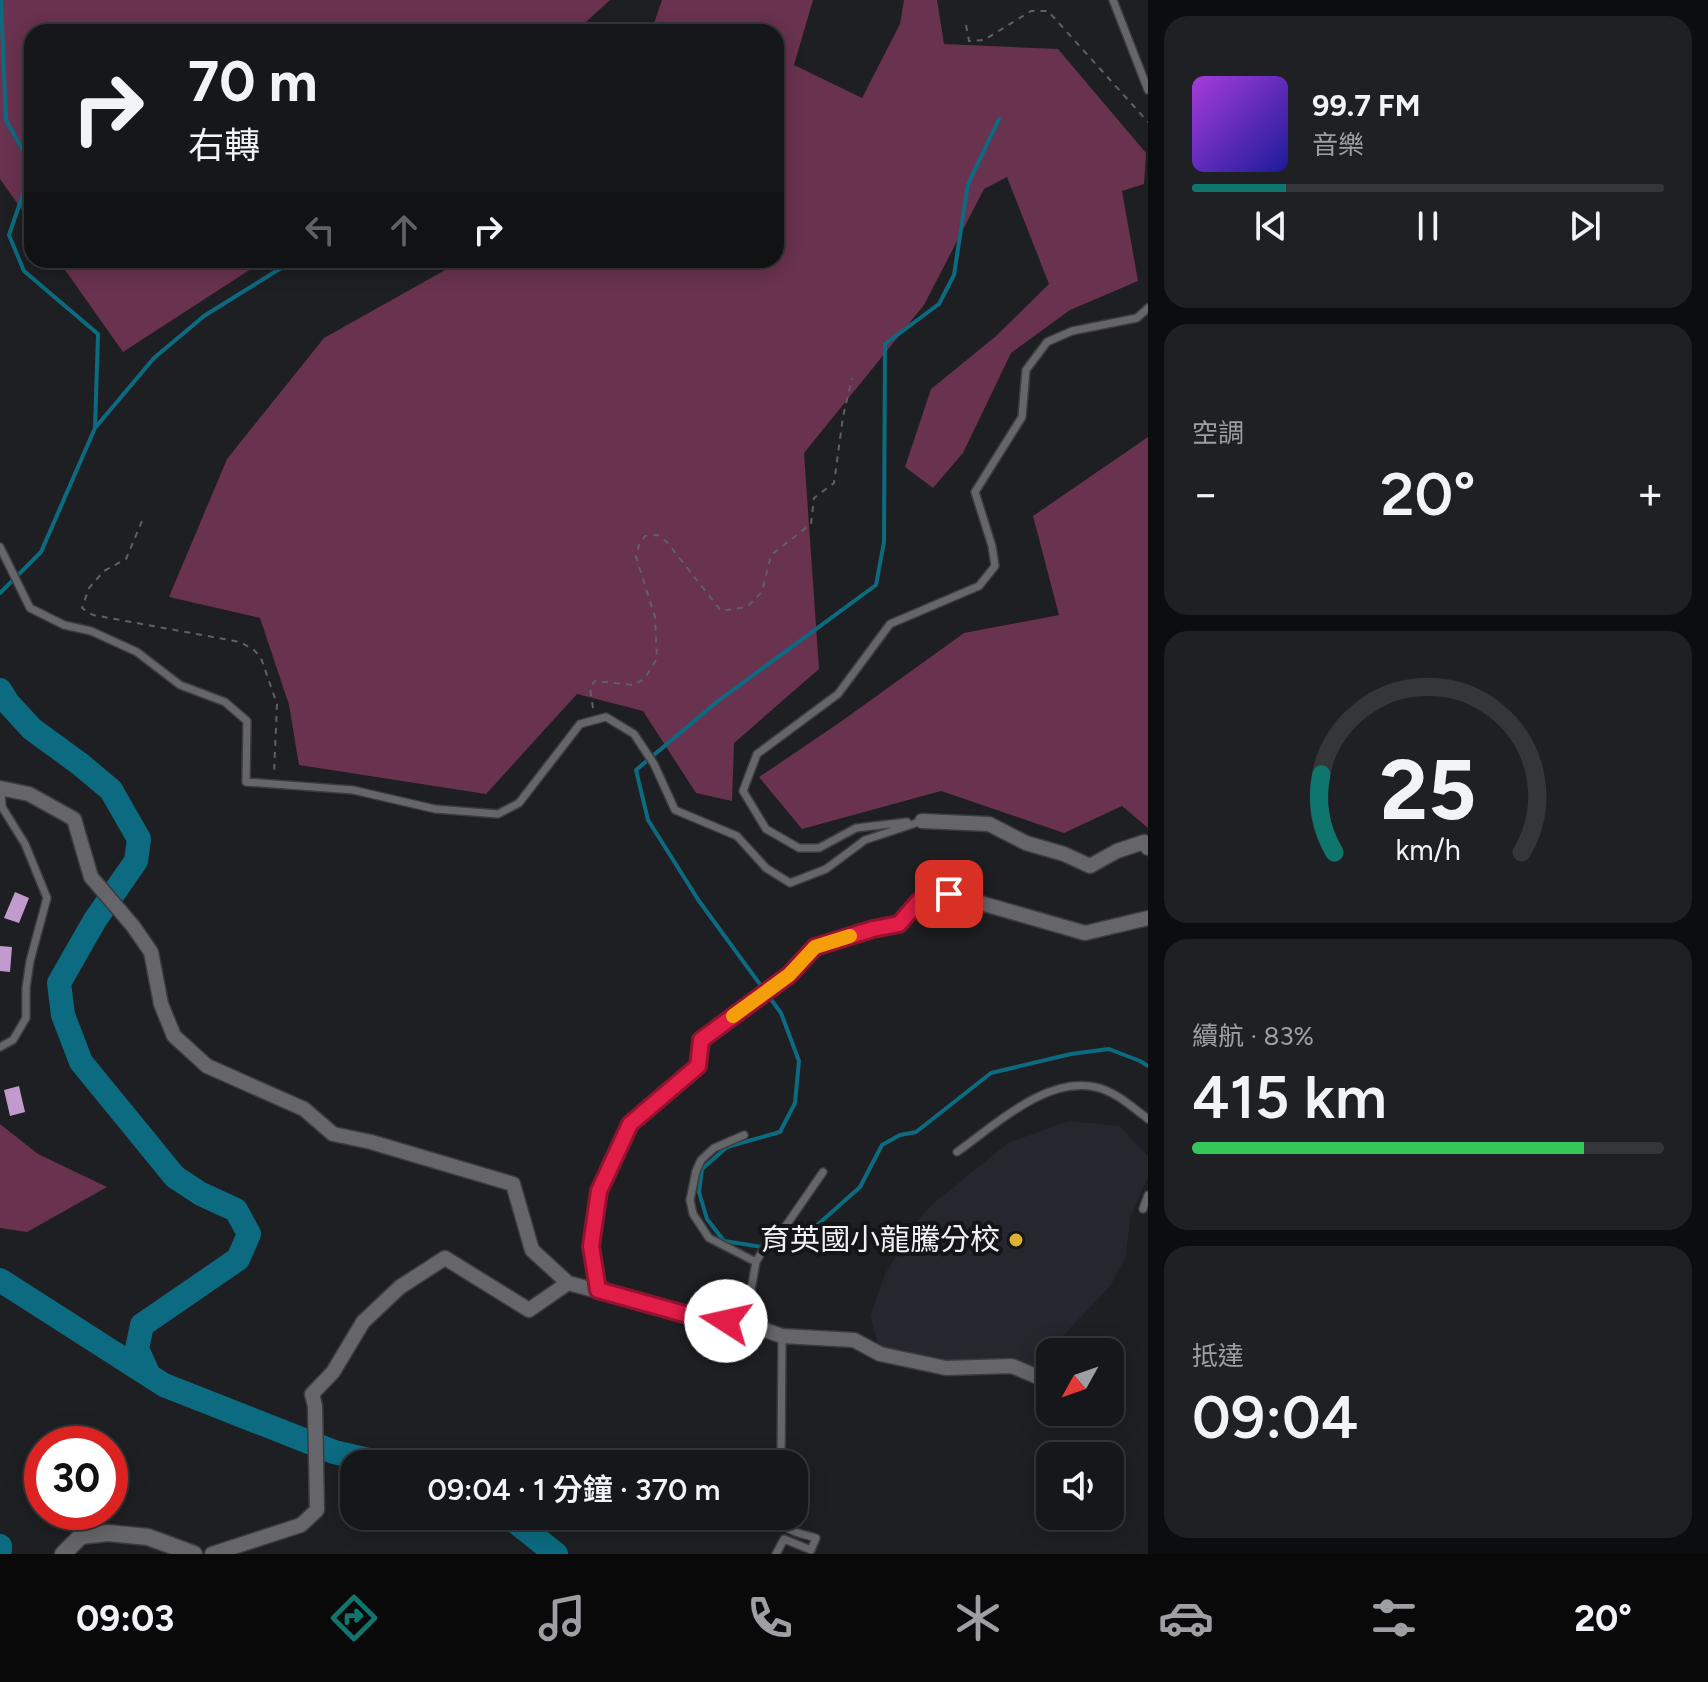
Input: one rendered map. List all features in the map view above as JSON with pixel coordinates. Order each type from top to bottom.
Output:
[{"type":"street","points":[[0,788],[29,794],[74,819],[91,877],[151,952],[161,1004],[174,1036],[207,1066],[304,1109],[333,1134],[371,1142],[513,1184],[532,1250],[568,1283],[706,1320],[745,1323],[782,1336],[854,1340],[880,1354],[946,1368],[1012,1366],[1036,1376]]},
{"type":"street","points":[[922,821],[989,824],[1026,843],[1064,854],[1090,866],[1117,851],[1144,842],[1148,848]]},
{"type":"street","points":[[598,1290],[591,1246],[599,1191],[630,1124],[698,1066],[701,1040],[789,975],[815,947],[899,924],[919,901],[949,894],[1085,933],[1148,918]]},
{"type":"street","points":[[212,1554],[301,1525],[317,1510],[315,1406],[312,1394],[333,1372],[363,1322],[400,1287],[445,1258],[529,1310],[568,1283]]},
{"type":"street","points":[[63,1554],[81,1536],[108,1533],[148,1537],[194,1554]]},
{"type":"lane","points":[[1113,0],[1148,90]]},
{"type":"lane","points":[[922,821],[856,828],[819,848],[799,848],[766,829],[743,791],[757,754],[838,694],[890,624],[979,586],[995,566],[975,492],[1022,417],[1026,370],[1047,342],[1072,331],[1137,318],[1148,308]]},
{"type":"lane","points":[[0,547],[30,608],[64,625],[91,631],[137,652],[180,685],[225,702],[247,721],[246,782],[353,790],[435,809],[498,814],[519,803],[580,724],[606,717],[634,734],[654,764],[675,810],[737,836],[766,868],[790,883],[826,869],[865,840],[922,821]]},
{"type":"lane","points":[[0,788],[2,807],[25,844],[47,898],[30,961],[26,1018],[13,1040],[0,1047]]},
{"type":"lane","points":[[957,1152],[1032,1099],[1066,1086],[1094,1086],[1115,1095],[1148,1119]]},
{"type":"lane","points":[[744,1135],[714,1148],[701,1160],[690,1200],[693,1214],[709,1238],[756,1262]]},
{"type":"lane","points":[[745,1323],[756,1262],[769,1239],[785,1227],[823,1172]]},
{"type":"lane","points":[[1143,1209],[1148,1195]]},
{"type":"lane","points":[[781,1450],[782,1336]]},
{"type":"lane","points":[[776,1554],[784,1539],[811,1550],[816,1538],[791,1530]]},
{"type":"path","points":[[966,25],[969,41],[984,40],[1031,11],[1048,11],[1148,122]]},
{"type":"path","points":[[596,720],[590,688],[595,681],[634,685],[644,679],[657,659],[655,617],[636,557],[645,536],[658,535],[667,542],[721,611],[747,607],[762,592],[771,555],[811,524],[814,498],[834,483],[852,378]]},
{"type":"path","points":[[142,521],[126,559],[104,571],[89,588],[82,608],[93,615],[240,642],[254,650],[261,658],[277,704],[274,784]]},
{"type":"shaded area","points":[[0,0],[610,0],[584,24],[24,24],[24,213],[0,179]]},
{"type":"shaded area","points":[[662,0],[813,0],[794,65],[862,98],[900,24],[904,0],[937,0],[944,44],[1058,49],[1146,153],[1144,184],[1122,191],[1138,281],[1070,310],[1011,353],[963,453],[933,488],[905,467],[931,389],[995,337],[1049,284],[1007,177],[984,189],[924,305],[804,453],[819,669],[734,743],[732,801],[696,793],[643,711],[577,694],[486,794],[299,765],[289,705],[260,618],[169,597],[227,459],[324,338],[449,268],[784,268],[784,24],[654,24]]},
{"type":"shaded area","points":[[64,268],[253,268],[123,352]]},
{"type":"shaded area","points":[[1148,437],[1148,828],[1122,806],[1064,833],[941,791],[802,829],[759,777],[964,633],[1059,615],[1033,516]]},
{"type":"shaded area","name":"育英國小龍騰分校","points":[[1069,1121],[1119,1126],[1148,1156],[1148,1177],[1130,1218],[1126,1256],[1111,1285],[1061,1338],[1036,1338],[1036,1372],[945,1371],[879,1348],[870,1316],[885,1274],[915,1224],[929,1207],[1008,1143]]},
{"type":"shaded area","points":[[0,1124],[38,1154],[107,1187],[27,1232],[0,1228]]},
{"type":"building","points":[[15,892],[29,898],[19,923],[4,918]]},
{"type":"building","points":[[0,946],[12,947],[10,972],[0,971]]},
{"type":"building","points":[[19,1086],[25,1112],[10,1116],[4,1090]]},
{"type":"waterway","points":[[1,0],[6,120],[24,152]]},
{"type":"waterway","points":[[999,119],[968,184],[954,275],[939,304],[885,344],[884,542],[876,585],[718,701],[636,770],[648,820],[699,901],[781,1013],[799,1061],[795,1103],[780,1132],[727,1147],[702,1169],[699,1192],[707,1219],[724,1241],[781,1250],[796,1244],[860,1187],[882,1145],[900,1135],[916,1132],[991,1073],[1071,1054],[1109,1049],[1148,1066]]},
{"type":"waterway","points":[[24,191],[9,235],[24,271],[98,334],[95,428]]},
{"type":"waterway","points":[[0,593],[41,552],[95,428],[154,358],[204,316],[281,268]]},
{"type":"waterway","points":[[0,690],[32,729],[111,790],[139,839],[136,861],[95,920],[59,983],[63,1015],[81,1062],[175,1177],[201,1194],[236,1210],[249,1234],[238,1259],[142,1325],[137,1349],[149,1375]]},
{"type":"waterway","points":[[0,1280],[164,1385],[340,1453]]},
{"type":"waterway","points":[[526,1530],[556,1554]]},
{"type":"slow traffic","points":[[733,1016],[789,975],[815,947],[850,936]]},
{"type":"place","name":"育英國小龍騰分校","points":[[1016,1240]]},
{"type":"route","points":[[726,1321],[706,1320],[598,1290],[591,1246],[599,1191],[630,1124],[698,1066],[701,1040],[789,975],[815,947],[899,924],[919,901],[949,894]]}]
